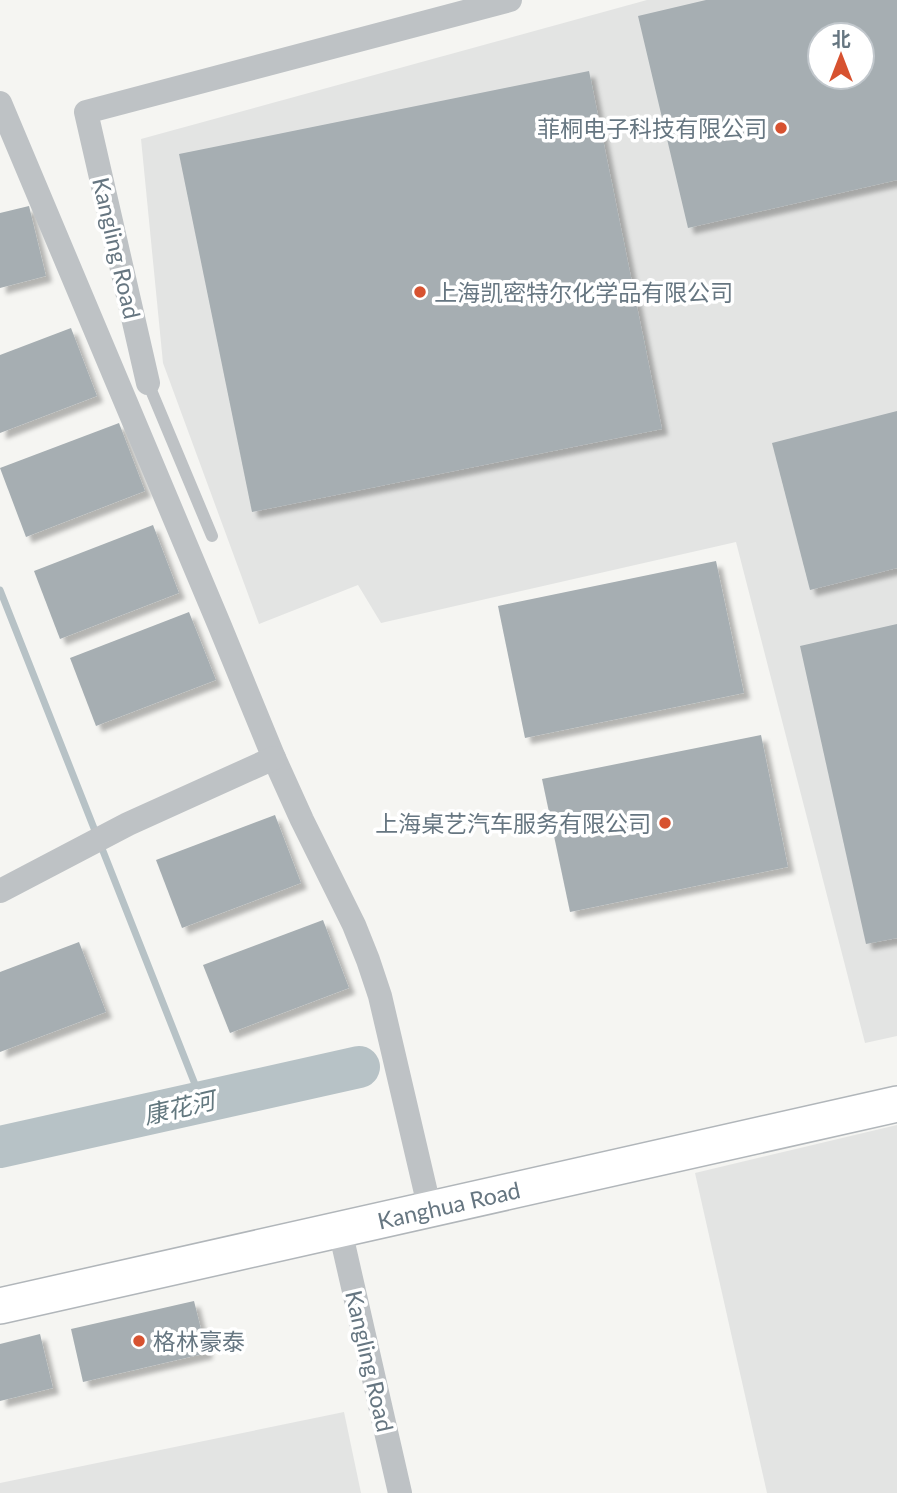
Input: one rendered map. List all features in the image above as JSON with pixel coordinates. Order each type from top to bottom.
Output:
[{"type":"street","name":"Kangling Road","points":[[148,383],[86,112],[510,0]]},
{"type":"street","points":[[0,103],[274,758],[354,925],[380,996],[430,1210]]},
{"type":"street","points":[[0,891],[128,824],[274,758]]},
{"type":"street","name":"Kanghua Road","points":[[0,1306],[897,1104]]},
{"type":"street","name":"Kangling Road","points":[[340,1230],[400,1493]]},
{"type":"lane","points":[[148,383],[212,536]]},
{"type":"shaded area","points":[[647,0],[897,0],[897,1036],[865,1043],[736,542],[381,623],[358,585],[259,624],[163,363],[141,139]]},
{"type":"shaded area","points":[[897,1125],[897,1493],[767,1493],[695,1173]]},
{"type":"shaded area","points":[[344,1412],[361,1493],[0,1493],[0,1483]]},
{"type":"building","name":"菲桐电子科技有限公司","points":[[706,0],[897,0],[897,180],[688,228],[638,16]]},
{"type":"building","name":"上海凯密特尔化学品有限公司","points":[[589,71],[662,429],[252,512],[179,154]]},
{"type":"building","points":[[29,206],[46,276],[0,288],[0,213]]},
{"type":"building","points":[[71,328],[97,396],[0,433],[0,355]]},
{"type":"building","points":[[897,411],[897,568],[810,590],[772,443]]},
{"type":"building","points":[[119,423],[145,491],[26,537],[0,468]]},
{"type":"building","points":[[153,525],[179,593],[60,639],[34,571]]},
{"type":"building","points":[[716,561],[744,693],[525,738],[498,606]]},
{"type":"building","points":[[189,612],[216,680],[96,726],[70,658]]},
{"type":"building","points":[[897,624],[897,938],[866,944],[800,646]]},
{"type":"building","name":"上海桌艺汽车服务有限公司","points":[[761,735],[788,867],[570,912],[542,779]]},
{"type":"building","points":[[275,815],[301,883],[182,928],[156,860]]},
{"type":"building","points":[[323,920],[349,988],[230,1033],[203,965]]},
{"type":"building","points":[[79,942],[106,1012],[0,1052],[0,972]]},
{"type":"building","name":"格林豪泰","points":[[194,1301],[207,1353],[83,1382],[71,1329]]},
{"type":"building","points":[[40,1334],[53,1388],[0,1401],[0,1344]]},
{"type":"waterway","points":[[0,590],[202,1102]]},
{"type":"waterway","name":"康花河","points":[[0,1147],[359,1067]]},
{"type":"place","name":"菲桐电子科技有限公司","points":[[781,128]]},
{"type":"place","name":"上海凯密特尔化学品有限公司","points":[[420,292]]},
{"type":"place","name":"上海桌艺汽车服务有限公司","points":[[665,823]]},
{"type":"place","name":"格林豪泰","points":[[139,1341]]}]
